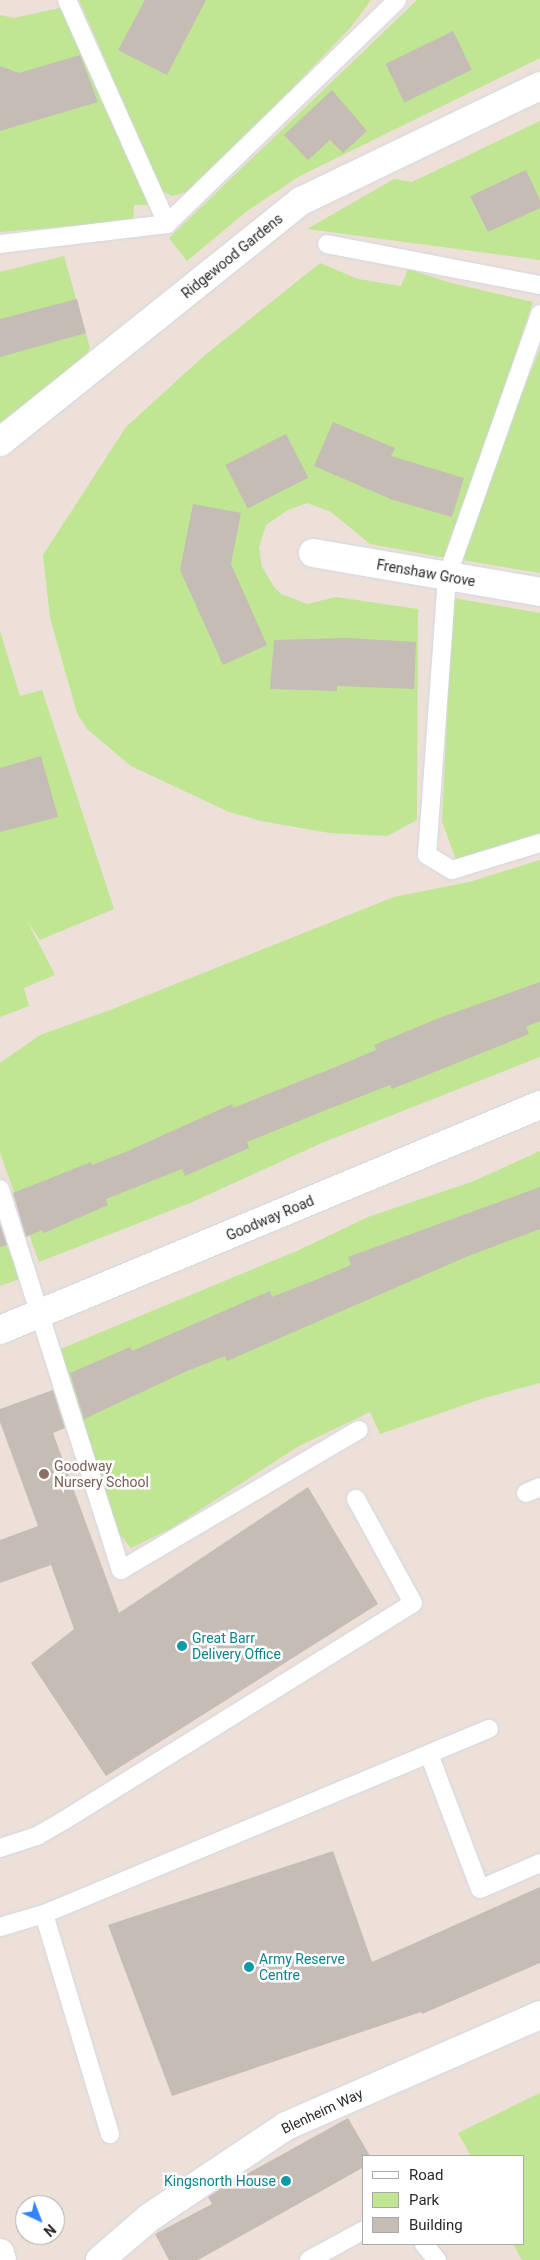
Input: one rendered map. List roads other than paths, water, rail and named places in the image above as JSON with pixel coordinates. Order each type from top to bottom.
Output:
[{"type":"street","name":"Ridgewood Gardens","points":[[0,442],[301,201],[540,86]]},
{"type":"street","name":"Frenshaw Grove","points":[[313,552],[540,592]]},
{"type":"street","name":"Goodway Road","points":[[0,1330],[540,1106]]},
{"type":"street","name":"Blenheim Way","points":[[100,2260],[150,2217],[286,2126],[540,2014]]},
{"type":"street","points":[[0,2253],[2,2260]]},
{"type":"lane","points":[[67,0],[166,224]]},
{"type":"lane","points":[[0,244],[166,224],[397,0]]},
{"type":"lane","points":[[328,244],[540,285]]},
{"type":"lane","points":[[540,314],[447,577],[427,855],[452,870],[540,843]]},
{"type":"lane","points":[[0,1190],[42,1314],[121,1570],[359,1430]]},
{"type":"lane","points":[[0,1848],[37,1836],[63,1821],[413,1602],[356,1499]]},
{"type":"lane","points":[[0,1928],[44,1914],[489,1729]]},
{"type":"lane","points":[[429,1754],[480,1889],[540,1863]]},
{"type":"lane","points":[[44,1914],[110,2134]]},
{"type":"lane","points":[[308,2260],[362,2231]]},
{"type":"lane","points":[[425,2245],[437,2260]]},
{"type":"place","name":"Goodway Nursery School","points":[[44,1474]]},
{"type":"place","name":"Great Barr Delivery Office","points":[[182,1646]]},
{"type":"place","name":"Army Reserve Centre","points":[[249,1967]]},
{"type":"place","name":"Kingsnorth House","points":[[286,2181]]}]
